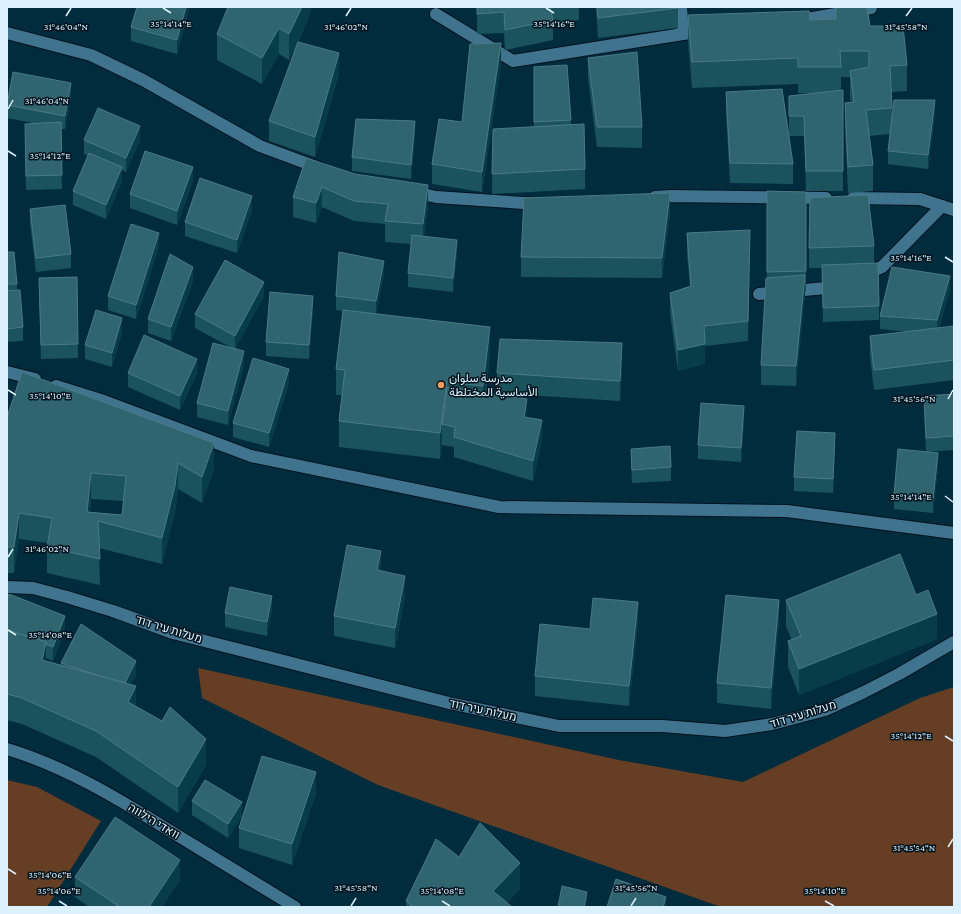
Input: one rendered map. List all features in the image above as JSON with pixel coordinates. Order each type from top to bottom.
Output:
[{"type":"street","points":[[680,7],[683,34]]},
{"type":"street","points":[[786,22],[871,8]]},
{"type":"street","points":[[436,14],[513,61],[683,34],[705,32]]},
{"type":"street","points":[[7,33],[91,55],[143,80],[260,146],[329,171]]},
{"type":"street","points":[[405,191],[436,197],[532,204],[547,203]]},
{"type":"street","points":[[640,198],[672,196],[920,199],[954,210]]},
{"type":"street","points":[[759,294],[838,287],[882,267],[942,206]]},
{"type":"street","points":[[7,372],[21,374],[104,401],[250,456],[498,507],[787,511],[954,533]]},
{"type":"street","name":"מעלות עיר דוד","points":[[7,587],[33,588],[113,611],[173,633],[449,703],[559,726],[662,726],[725,731],[772,724],[825,710],[892,678],[954,642]]},
{"type":"street","name":"וואדי הילווה","points":[[7,749],[24,754],[76,777],[121,801],[295,907]]},
{"type":"shaded area","points":[[198,668],[619,760],[743,782],[920,698],[954,687],[954,907],[721,907],[378,785],[202,698]]},
{"type":"shaded area","points":[[7,780],[37,787],[101,821],[47,907],[7,907]]},
{"type":"building","points":[[137,7],[186,7],[177,40],[131,27]]},
{"type":"building","points":[[228,7],[302,7],[289,34],[279,28],[262,58],[217,34]]},
{"type":"building","points":[[477,7],[550,7],[553,20],[505,30],[504,12],[477,14]]},
{"type":"building","points":[[597,7],[678,7],[678,8],[598,18]]},
{"type":"building","points":[[836,7],[867,7],[870,26],[903,26],[907,65],[890,66],[892,108],[866,110],[873,165],[848,167],[845,103],[854,102],[850,71],[869,67],[869,51],[840,51],[841,67],[798,67],[798,58],[692,62],[688,15],[809,11],[810,20],[836,19]]},
{"type":"building","points":[[298,42],[339,53],[315,137],[269,121]]},
{"type":"building","points":[[501,43],[482,172],[432,164],[439,119],[462,122],[470,44]]},
{"type":"building","points":[[637,52],[642,127],[597,127],[588,58]]},
{"type":"building","points":[[567,65],[571,120],[534,122],[534,67]]},
{"type":"building","points":[[13,72],[71,83],[65,116],[7,105]]},
{"type":"building","points":[[782,89],[793,164],[730,163],[726,92]]},
{"type":"building","points":[[843,90],[843,171],[806,171],[804,116],[789,116],[789,96]]},
{"type":"building","points":[[894,100],[935,100],[928,155],[888,151]]},
{"type":"building","points":[[98,108],[140,126],[126,158],[84,140]]},
{"type":"building","points":[[356,119],[415,121],[411,165],[352,157]]},
{"type":"building","points":[[61,122],[62,175],[26,176],[25,124]]},
{"type":"building","points":[[584,124],[585,169],[492,174],[493,129]]},
{"type":"building","points":[[145,151],[193,167],[177,211],[130,194]]},
{"type":"building","points":[[89,153],[122,167],[106,205],[73,191]]},
{"type":"building","points":[[306,158],[355,174],[428,185],[423,224],[385,221],[388,204],[354,201],[322,187],[316,203],[293,197]]},
{"type":"building","points":[[200,178],[252,196],[237,240],[185,222]]},
{"type":"building","points":[[767,191],[806,192],[806,271],[767,272]]},
{"type":"building","points":[[670,193],[662,258],[521,257],[524,198]]},
{"type":"building","points":[[868,195],[874,246],[809,248],[810,198]]},
{"type":"building","points":[[65,205],[71,254],[36,258],[30,209]]},
{"type":"building","points":[[131,224],[159,233],[136,305],[108,296]]},
{"type":"building","points":[[750,230],[748,321],[704,326],[705,344],[678,350],[670,293],[691,286],[687,233]]},
{"type":"building","points":[[412,235],[457,240],[453,278],[408,273]]},
{"type":"building","points":[[7,252],[14,252],[17,284],[7,284]]},
{"type":"building","points":[[339,252],[384,261],[376,301],[336,296]]},
{"type":"building","points":[[170,254],[193,267],[171,327],[148,319]]},
{"type":"building","points":[[225,260],[264,282],[235,336],[195,314]]},
{"type":"building","points":[[878,263],[879,306],[823,308],[822,265]]},
{"type":"building","points":[[892,267],[950,276],[937,320],[880,316]]},
{"type":"building","points":[[805,275],[796,366],[761,365],[766,278]]},
{"type":"building","points":[[77,277],[78,344],[41,345],[39,278]]},
{"type":"building","points":[[20,290],[23,327],[7,329],[7,291]]},
{"type":"building","points":[[270,292],[313,296],[309,345],[266,342]]},
{"type":"building","points":[[96,310],[122,318],[112,353],[85,345]]},
{"type":"building","points":[[343,310],[490,327],[483,386],[447,382],[440,433],[339,421],[345,370],[336,369]]},
{"type":"building","points":[[954,326],[954,360],[874,370],[870,336]]},
{"type":"building","points":[[144,335],[197,359],[180,396],[128,373]]},
{"type":"building","points":[[500,339],[622,343],[620,381],[497,373]]},
{"type":"building","points":[[213,343],[244,351],[228,411],[197,403]]},
{"type":"building","points":[[253,358],[289,369],[269,433],[233,423]]},
{"type":"building","points":[[22,372],[214,443],[202,477],[178,463],[175,486],[162,538],[98,521],[100,559],[47,547],[52,518],[19,513],[14,547],[7,547],[7,417]],"holes":[[[91,473],[126,476],[122,515],[87,512]]]},
{"type":"building","points":[[447,387],[527,399],[524,417],[542,420],[533,461],[454,437],[455,427],[442,424]]},
{"type":"building","points":[[954,394],[954,436],[926,438],[924,396]]},
{"type":"building","points":[[701,403],[744,406],[741,448],[698,445]]},
{"type":"building","points":[[797,431],[835,433],[833,479],[794,477]]},
{"type":"building","points":[[670,446],[671,467],[632,470],[631,449]]},
{"type":"building","points":[[898,449],[938,453],[933,499],[894,495]]},
{"type":"building","points":[[347,545],[381,551],[377,570],[405,576],[395,628],[334,616]]},
{"type":"building","points":[[900,554],[916,595],[928,590],[937,614],[799,669],[788,641],[801,636],[786,600]]},
{"type":"building","points":[[230,587],[272,596],[267,622],[225,613]]},
{"type":"building","points":[[9,594],[65,616],[53,647],[46,644],[46,642],[7,629],[7,599]]},
{"type":"building","points":[[726,595],[779,600],[771,688],[717,683]]},
{"type":"building","points":[[593,598],[638,602],[629,686],[535,676],[540,624],[590,629]]},
{"type":"building","points":[[81,624],[136,661],[125,683],[61,663]]},
{"type":"building","points":[[7,630],[46,642],[42,660],[136,686],[128,702],[162,721],[170,707],[206,739],[178,787],[96,731],[22,698],[7,694]]},
{"type":"building","points":[[262,756],[316,772],[292,844],[239,828]]},
{"type":"building","points":[[205,780],[242,802],[228,824],[192,801]]},
{"type":"building","points":[[115,817],[180,860],[149,907],[120,907],[75,877]]},
{"type":"building","points":[[480,823],[520,863],[493,891],[512,907],[413,907],[406,901],[436,839],[459,857]]},
{"type":"building","points":[[616,879],[666,897],[663,907],[607,907]]},
{"type":"building","points":[[562,886],[587,892],[584,907],[558,907]]},
{"type":"place","name":"مدرسة سلوان الأساسية المختلطة","points":[[441,385]]}]
